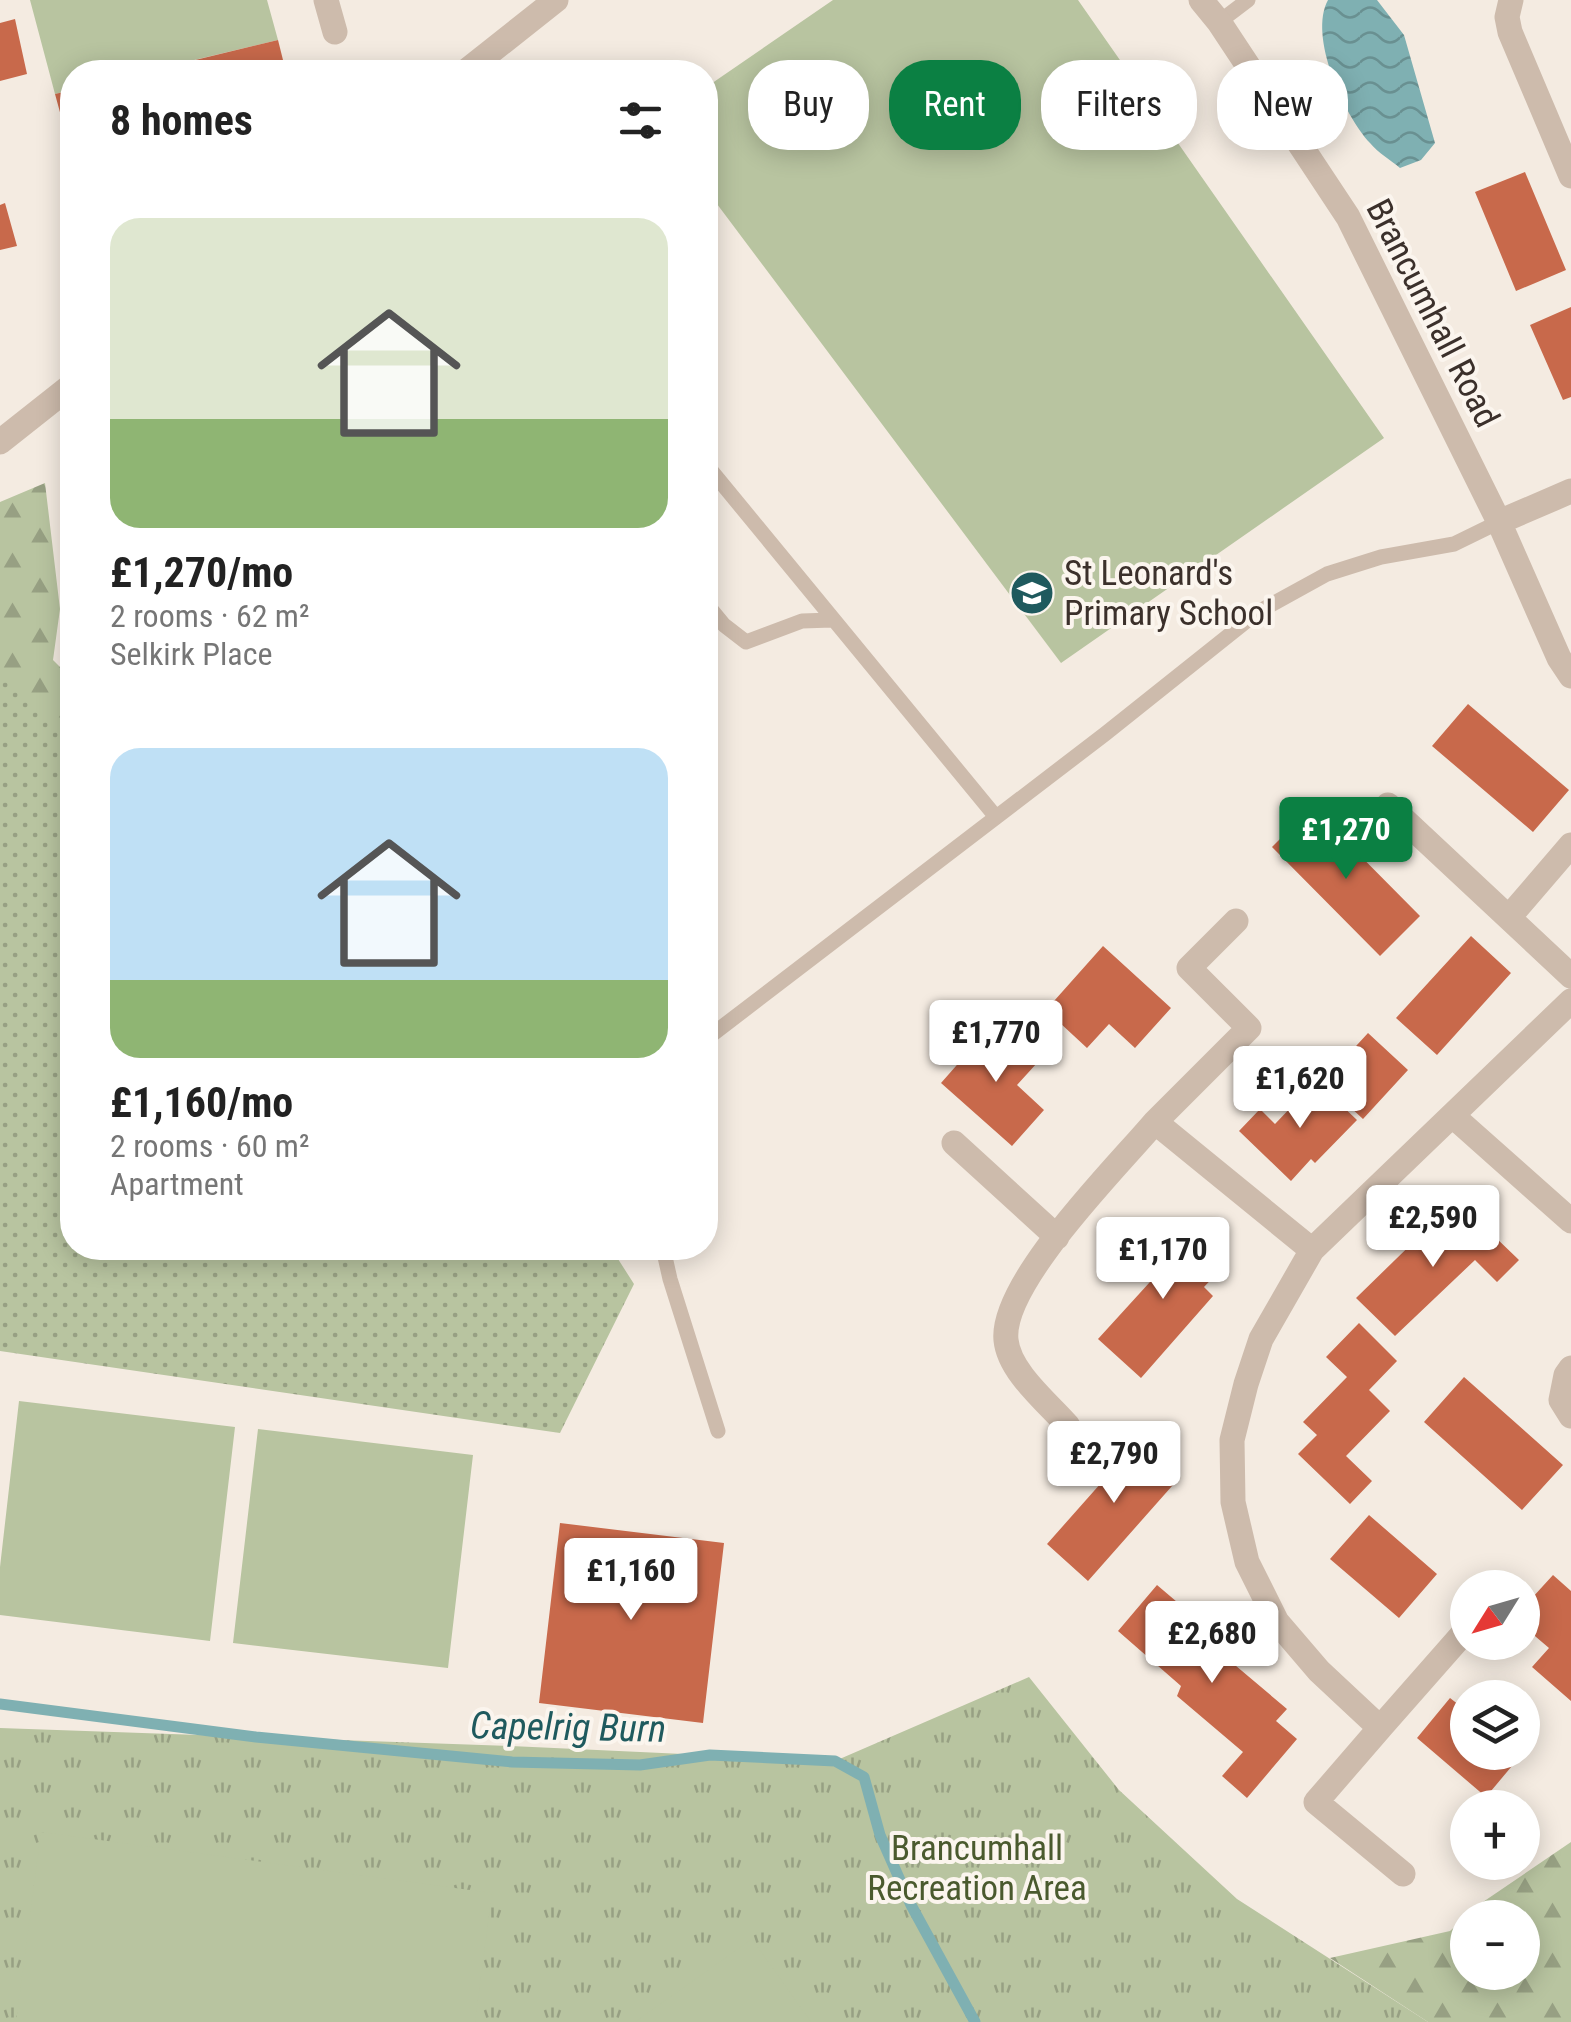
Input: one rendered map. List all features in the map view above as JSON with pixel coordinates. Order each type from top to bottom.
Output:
[{"type":"street","points":[[326,0],[334,32]]},
{"type":"street","points":[[481,60],[556,0]]},
{"type":"street","name":"Brancumhall Road","points":[[1201,0],[1348,217],[1571,676]]},
{"type":"street","points":[[1511,0],[1510,32],[1571,176]]},
{"type":"street","points":[[0,442],[60,394]]},
{"type":"street","points":[[1499,522],[1571,491]]},
{"type":"street","points":[[1388,805],[1571,976]]},
{"type":"street","points":[[1510,916],[1571,844]]},
{"type":"street","points":[[1068,1426],[1018,1368],[1006,1340],[1012,1305],[1032,1266],[1155,1122],[1249,1028],[1189,968],[1236,920]]},
{"type":"street","points":[[1380,1728],[1318,1671],[1277,1622],[1246,1562],[1233,1502],[1232,1440],[1246,1384],[1261,1339],[1312,1250],[1571,1001]]},
{"type":"street","points":[[1454,1117],[1571,1221]]},
{"type":"street","points":[[1155,1122],[1312,1250]]},
{"type":"street","points":[[954,1143],[1057,1237]]},
{"type":"street","points":[[1571,1368],[1562,1400],[1571,1416]]},
{"type":"street","points":[[1403,1874],[1316,1802],[1450,1648]]},
{"type":"lane","points":[[1219,22],[1248,0]]},
{"type":"lane","points":[[718,478],[996,817]]},
{"type":"lane","points":[[718,1030],[1258,612],[1327,574],[1381,557],[1454,544],[1499,522]]},
{"type":"lane","points":[[718,618],[746,642],[802,621],[832,620]]},
{"type":"lane","points":[[666,1260],[718,1431]]},
{"type":"green space","points":[[30,0],[267,0],[278,40],[194,60],[60,60],[60,93],[55,94]]},
{"type":"green space","points":[[833,0],[1078,0],[1120,60],[1041,60],[1041,150],[1183,150],[1384,438],[1061,663],[718,205],[718,79]]},
{"type":"green space","points":[[45,483],[60,609],[53,660],[60,667],[60,724],[0,675],[0,502]]},
{"type":"green space","points":[[0,641],[60,692],[60,1260],[619,1260],[634,1284],[560,1433],[0,1351]]},
{"type":"green space","points":[[19,1401],[235,1427],[210,1641],[0,1615],[0,1567]]},
{"type":"green space","points":[[258,1429],[473,1455],[448,1668],[233,1643]]},
{"type":"green space","name":"Brancumhall Recreation Area","points":[[1029,1677],[1119,1790],[1237,1899],[1428,2022],[0,2022],[0,1728],[835,1761]]},
{"type":"green space","points":[[41,1832],[492,1893],[475,2022],[16,2022]]},
{"type":"green space","points":[[1571,1842],[1571,2022],[1428,2022],[1330,1958],[1450,1931],[1450,1990],[1540,1990],[1540,1900],[1486,1900],[1515,1880],[1540,1880],[1540,1863]]},
{"type":"green space","points":[[752,1939],[811,2022],[635,2022]]},
{"type":"water","points":[[1328,0],[1377,0],[1404,35],[1435,143],[1421,160],[1400,168],[1373,147],[1360,130],[1348,110],[1348,60],[1328,60],[1322,34]]},
{"type":"building","points":[[15,19],[27,74],[0,81],[0,23]]},
{"type":"building","points":[[278,40],[283,60],[195,60]]},
{"type":"building","points":[[1525,172],[1566,270],[1516,291],[1475,192]]},
{"type":"building","points":[[5,203],[17,246],[0,250],[0,205]]},
{"type":"building","points":[[1571,307],[1571,397],[1563,400],[1530,325]]},
{"type":"building","points":[[1468,704],[1569,790],[1533,832],[1432,746]]},
{"type":"building","points":[[1312,807],[1420,916],[1380,956],[1272,847]]},
{"type":"building","points":[[1471,936],[1511,973],[1437,1055],[1396,1018]]},
{"type":"building","points":[[1103,946],[1171,1008],[1135,1048],[1109,1024],[1087,1048],[1046,1010]]},
{"type":"building","points":[[993,1024],[1037,1063],[1017,1085],[1044,1110],[1012,1146],[941,1083]]},
{"type":"building","points":[[1368,1033],[1408,1070],[1363,1119],[1323,1082]]},
{"type":"building","points":[[1316,1081],[1357,1120],[1315,1163],[1311,1159],[1291,1181],[1239,1131],[1260,1109],[1275,1124]]},
{"type":"building","points":[[1467,1210],[1519,1260],[1497,1282],[1475,1260],[1395,1336],[1356,1298],[1434,1222],[1445,1233]]},
{"type":"building","points":[[1171,1219],[1223,1267],[1204,1287],[1213,1296],[1141,1378],[1098,1339],[1170,1260],[1149,1242]]},
{"type":"building","points":[[1359,1323],[1397,1361],[1369,1390],[1390,1411],[1346,1456],[1372,1481],[1350,1504],[1298,1454],[1317,1435],[1303,1422],[1347,1377],[1326,1357]]},
{"type":"building","points":[[1464,1377],[1563,1465],[1522,1510],[1424,1422]]},
{"type":"building","points":[[1124,1428],[1180,1477],[1088,1581],[1047,1544],[1117,1465],[1103,1452]]},
{"type":"building","points":[[1369,1515],[1437,1574],[1399,1618],[1330,1559]]},
{"type":"building","points":[[560,1523],[724,1543],[703,1723],[539,1703]]},
{"type":"building","points":[[1553,1575],[1571,1591],[1571,1701],[1532,1667],[1549,1648],[1540,1640],[1540,1589]]},
{"type":"building","points":[[1157,1585],[1230,1647],[1223,1655],[1287,1709],[1276,1721],[1297,1739],[1247,1798],[1222,1776],[1243,1752],[1177,1696],[1181,1686],[1118,1631]]},
{"type":"building","points":[[1450,1698],[1450,1766],[1417,1738]]},
{"type":"building","points":[[1454,1770],[1509,1770],[1492,1790],[1478,1790]]},
{"type":"waterway","name":"Capelrig Burn","points":[[0,1704],[256,1737],[512,1762],[640,1765],[710,1755],[835,1761],[864,1777],[880,1835],[911,1905],[975,2022]]},
{"type":"place","name":"St Leonard's Primary School","points":[[1032,593]]}]
